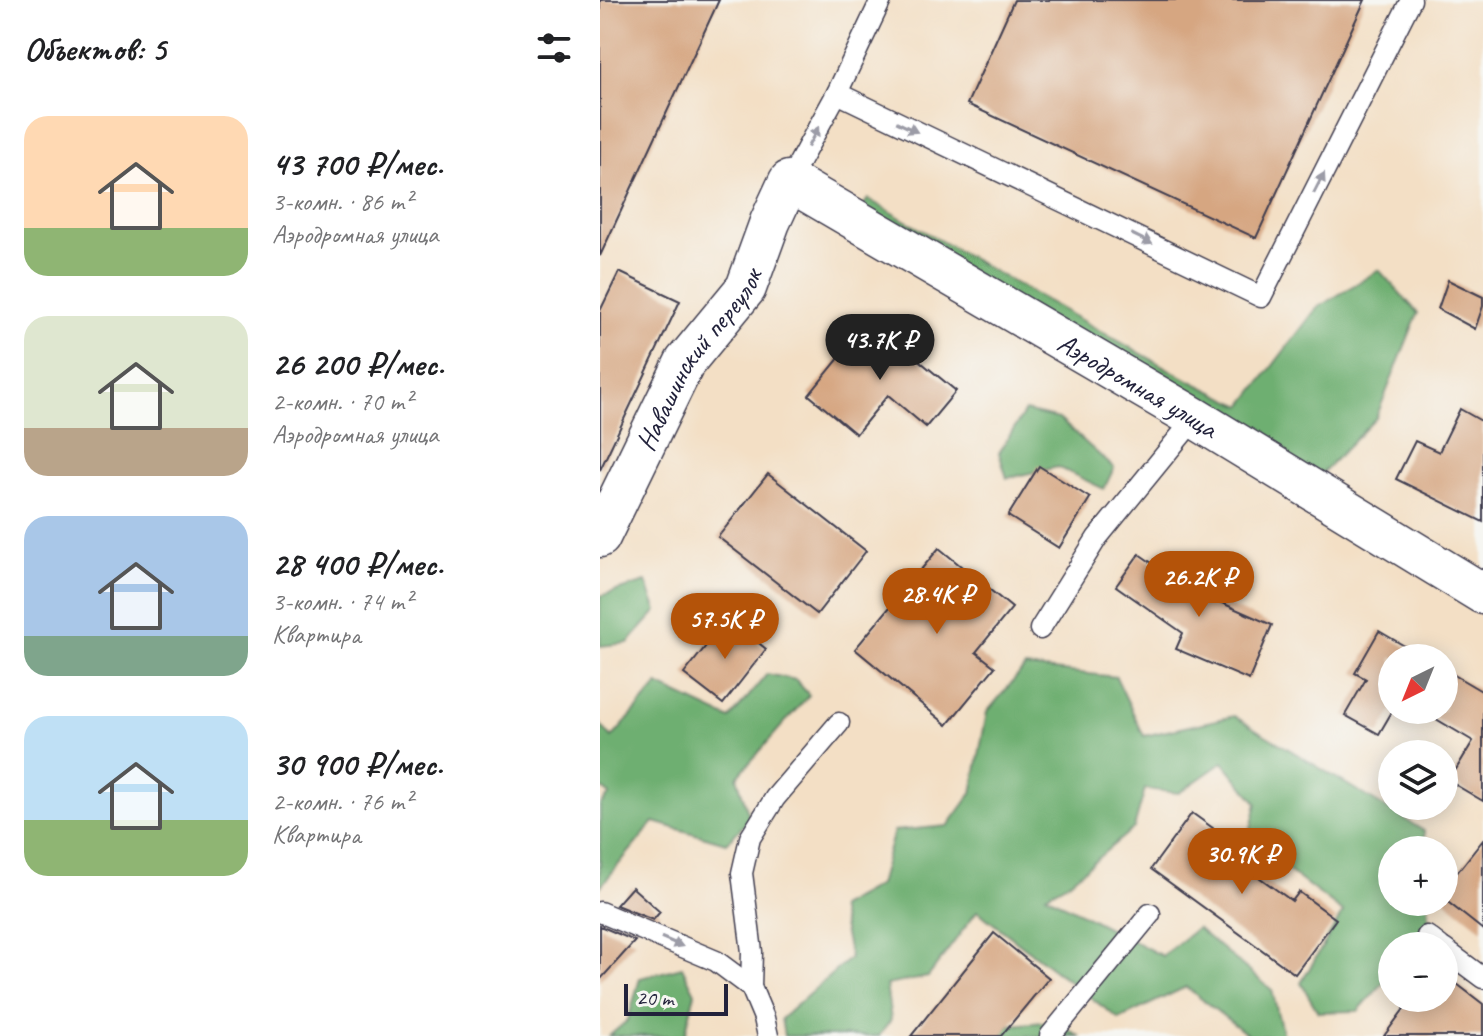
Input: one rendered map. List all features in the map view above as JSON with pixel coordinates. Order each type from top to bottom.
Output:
[{"type":"street","name":"Аэродромная улица","points":[[789,181],[1195,418],[1483,594]]},
{"type":"street","name":"Навашинский переулок","points":[[600,537],[685,362],[746,288],[789,181]]},
{"type":"lane","points":[[789,181],[837,93],[881,0]]},
{"type":"lane","points":[[837,93],[1261,297],[1411,0]]},
{"type":"lane","points":[[1040,629],[1097,538],[1195,418]]},
{"type":"lane","points":[[768,1036],[751,987],[752,952],[742,873],[750,838],[775,798],[839,723]]},
{"type":"lane","points":[[600,912],[716,961],[751,987]]},
{"type":"lane","points":[[1051,1036],[1150,914]]},
{"type":"lane","points":[[1458,960],[1483,978]]},
{"type":"green space","points":[[868,199],[1187,379],[1242,406],[1317,308],[1379,270],[1418,313],[1376,418],[1320,475],[857,214]]},
{"type":"green space","points":[[1025,411],[1059,419],[1114,468],[1104,489],[1058,467],[1007,478],[999,453]]},
{"type":"green space","points":[[646,582],[657,611],[628,643],[600,646],[600,596]]},
{"type":"green space","points":[[1025,667],[1116,677],[1144,736],[1234,716],[1378,803],[1378,820],[1406,820],[1424,831],[1424,836],[1378,836],[1378,916],[1429,916],[1430,929],[1427,932],[1378,932],[1378,989],[1358,1011],[1318,1012],[1301,983],[1343,912],[1248,840],[1257,803],[1223,762],[1179,793],[1145,789],[1134,828],[1069,882],[1046,895],[1162,956],[1197,928],[1272,990],[1283,1036],[1249,1036],[1186,987],[1119,1019],[977,911],[928,977],[886,985],[891,1020],[879,1036],[784,1036],[781,1019],[850,958],[839,907],[879,885],[894,831],[948,826],[972,793],[987,712]]},
{"type":"green space","points":[[767,674],[796,680],[809,695],[737,777],[750,819],[726,843],[654,822],[600,887],[600,805],[610,795],[600,787],[600,724],[612,738],[658,685],[730,719]]},
{"type":"green space","points":[[682,967],[695,993],[687,1036],[609,1036],[628,1020],[640,978]]},
{"type":"green space","points":[[1056,1021],[1079,1036],[1000,1036],[1010,1025]]},
{"type":"building","points":[[600,0],[719,0],[600,256]]},
{"type":"building","points":[[1014,0],[1365,0],[1256,238],[967,104]]},
{"type":"building","points":[[619,272],[680,301],[600,470],[600,311]]},
{"type":"building","points":[[1448,280],[1483,297],[1475,329],[1438,309]]},
{"type":"building","points":[[870,320],[956,391],[926,427],[888,395],[856,434],[809,395]]},
{"type":"building","points":[[1460,409],[1483,422],[1483,522],[1396,479],[1415,441],[1439,452]]},
{"type":"building","points":[[1039,466],[1090,498],[1059,548],[1008,516]]},
{"type":"building","points":[[768,474],[866,551],[817,614],[718,537]]},
{"type":"building","points":[[939,548],[1012,608],[976,652],[995,667],[947,725],[855,649]]},
{"type":"building","points":[[1139,554],[1188,588],[1272,625],[1249,680],[1176,649],[1183,633],[1116,586]]},
{"type":"building","points":[[728,618],[766,649],[723,704],[684,674]]},
{"type":"building","points":[[1379,631],[1401,644],[1378,644],[1378,724],[1385,724],[1379,734],[1345,715],[1366,679],[1355,673]]},
{"type":"building","points":[[1458,677],[1483,692],[1483,801],[1458,786],[1458,766],[1473,741],[1444,724],[1458,724]]},
{"type":"building","points":[[1192,813],[1228,839],[1220,849],[1292,901],[1299,892],[1336,919],[1295,974],[1151,869]]},
{"type":"building","points":[[1483,840],[1483,930],[1458,910],[1458,871]]},
{"type":"building","points":[[632,887],[660,912],[653,920],[616,905]]},
{"type":"building","points":[[600,926],[635,941],[600,980]]},
{"type":"building","points":[[994,933],[1049,978],[1001,1036],[911,1036]]},
{"type":"building","points":[[1458,985],[1483,1004],[1483,1036],[1384,1036],[1402,1012],[1458,1012]]}]
